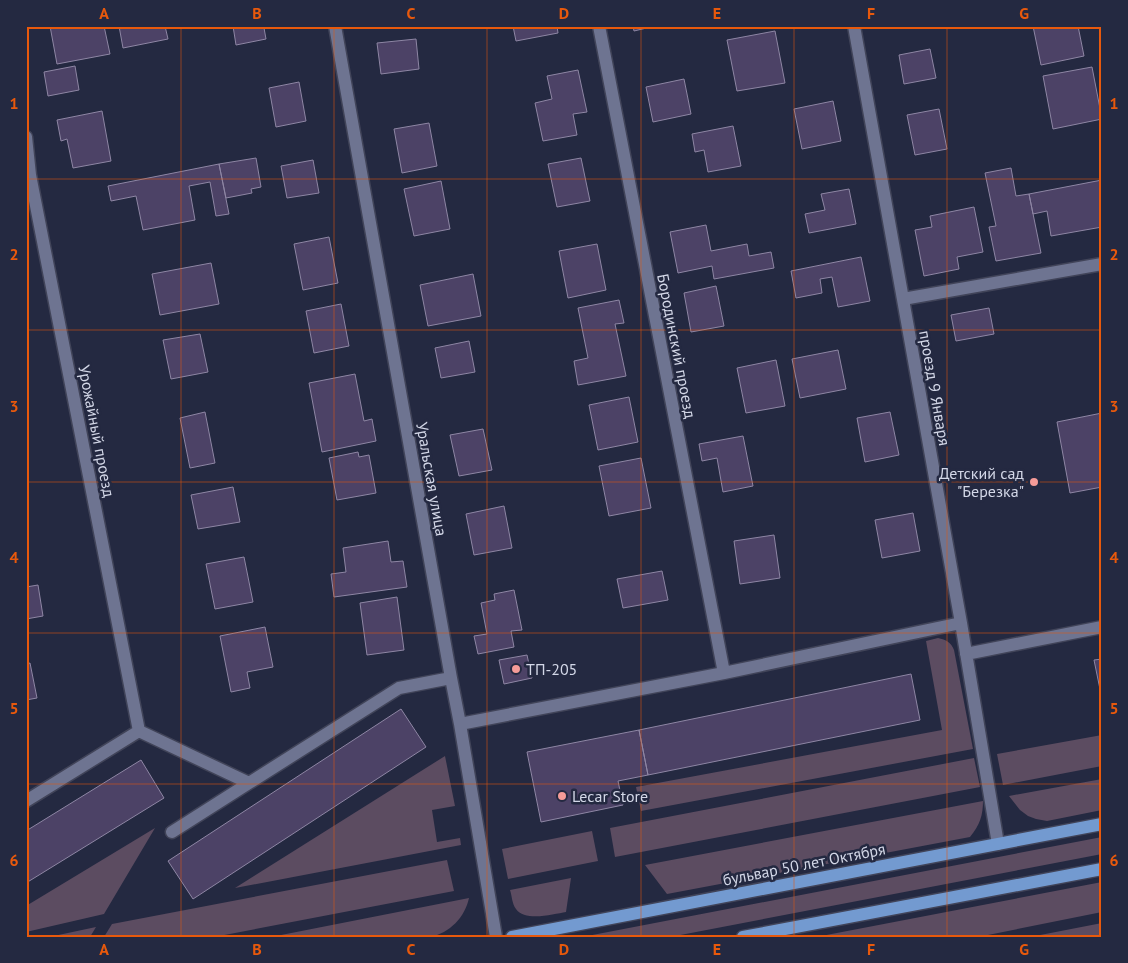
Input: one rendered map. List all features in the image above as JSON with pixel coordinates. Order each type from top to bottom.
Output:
[{"type":"main road","name":"бульвар 50 лет Октября","points":[[512,937],[1102,824]]},
{"type":"main road","points":[[743,937],[1102,869]]},
{"type":"street","name":"Уральская улица","points":[[335,26],[460,724],[496,937]]},
{"type":"street","name":"Бородинский проезд","points":[[599,26],[724,673]]},
{"type":"street","name":"проезд 9 Января","points":[[854,26],[961,622],[998,844]]},
{"type":"street","name":"Урожайный проезд","points":[[26,137],[30,176],[139,731]]},
{"type":"street","points":[[903,300],[1102,264]]},
{"type":"street","points":[[460,724],[724,673],[961,622]]},
{"type":"street","points":[[966,654],[1102,626]]},
{"type":"street","points":[[172,832],[399,688],[451,678]]},
{"type":"street","points":[[26,801],[139,731],[249,783]]},
{"type":"shaded area","points":[[938,638],[948,642],[954,650],[973,749],[641,811],[636,787],[942,730],[926,641]]},
{"type":"shaded area","points":[[1102,735],[1102,766],[1003,785],[997,754]]},
{"type":"shaded area","points":[[445,756],[455,806],[432,810],[437,842],[460,838],[461,845],[235,888]]},
{"type":"shaded area","points":[[974,758],[980,787],[615,857],[610,828]]},
{"type":"shaded area","points":[[1102,779],[1102,810],[1047,821],[1028,816],[1020,810],[1009,796]]},
{"type":"shaded area","points":[[983,801],[980,820],[970,837],[667,894],[645,865]]},
{"type":"shaded area","points":[[155,828],[104,914],[26,932],[26,906]]},
{"type":"shaded area","points":[[592,831],[598,861],[508,879],[502,849]]},
{"type":"shaded area","points":[[1102,837],[1102,854],[670,937],[582,937]]},
{"type":"shaded area","points":[[447,860],[454,891],[214,937],[104,937],[112,924]]},
{"type":"shaded area","points":[[571,878],[566,912],[533,916],[520,913],[516,909],[510,890]]},
{"type":"shaded area","points":[[1102,882],[1102,912],[978,937],[816,937]]},
{"type":"shaded area","points":[[469,898],[464,912],[456,923],[444,932],[430,937],[271,937]]},
{"type":"shaded area","points":[[1102,923],[1102,937],[1030,937]]},
{"type":"shaded area","points":[[96,927],[90,937],[49,937]]},
{"type":"building","points":[[50,26],[104,26],[110,54],[57,64]]},
{"type":"building","points":[[119,26],[165,26],[168,39],[123,48]]},
{"type":"building","points":[[233,26],[270,26],[264,28],[266,39],[236,45]]},
{"type":"building","points":[[513,26],[557,26],[558,33],[516,41]]},
{"type":"building","points":[[633,26],[655,26],[634,31]]},
{"type":"building","points":[[1033,26],[1078,26],[1084,56],[1041,65]]},
{"type":"building","points":[[775,31],[785,83],[737,91],[727,40]]},
{"type":"building","points":[[416,39],[419,69],[381,74],[377,43]]},
{"type":"building","points":[[930,49],[936,78],[904,84],[899,55]]},
{"type":"building","points":[[75,66],[79,90],[48,96],[44,72]]},
{"type":"building","points":[[1092,67],[1102,119],[1053,129],[1043,76]]},
{"type":"building","points":[[578,70],[587,112],[573,114],[577,135],[543,141],[535,103],[552,99],[547,76]]},
{"type":"building","points":[[684,79],[691,114],[653,122],[646,87]]},
{"type":"building","points":[[299,82],[306,121],[276,127],[269,88]]},
{"type":"building","points":[[833,101],[841,141],[802,149],[794,109]]},
{"type":"building","points":[[939,109],[947,149],[915,155],[907,115]]},
{"type":"building","points":[[102,111],[111,161],[73,168],[67,139],[61,141],[57,120]]},
{"type":"building","points":[[429,123],[437,166],[402,173],[394,129]]},
{"type":"building","points":[[733,126],[741,166],[708,172],[704,150],[695,152],[692,134]]},
{"type":"building","points":[[256,158],[261,187],[251,189],[252,193],[226,198],[219,164]]},
{"type":"building","points":[[581,158],[590,201],[557,207],[548,164]]},
{"type":"building","points":[[313,160],[319,193],[287,198],[281,166]]},
{"type":"building","points":[[219,164],[229,214],[216,216],[210,182],[189,186],[195,220],[143,230],[136,196],[111,201],[108,186]]},
{"type":"building","points":[[1011,168],[1016,196],[1029,194],[1041,253],[996,261],[989,227],[996,226],[985,173]]},
{"type":"building","points":[[1102,180],[1102,227],[1051,236],[1047,211],[1033,214],[1029,194]]},
{"type":"building","points":[[441,181],[450,229],[414,236],[404,189]]},
{"type":"building","points":[[849,189],[856,224],[809,233],[805,214],[825,210],[821,194]]},
{"type":"building","points":[[974,207],[983,252],[957,257],[959,269],[924,276],[915,230],[932,227],[930,216]]},
{"type":"building","points":[[706,225],[711,251],[747,244],[749,256],[771,252],[774,268],[714,279],[712,266],[678,273],[670,232]]},
{"type":"building","points":[[329,237],[338,283],[303,290],[294,244]]},
{"type":"building","points":[[597,244],[606,290],[568,298],[559,251]]},
{"type":"building","points":[[861,257],[870,301],[838,307],[832,277],[820,279],[822,293],[796,298],[791,271]]},
{"type":"building","points":[[211,263],[219,304],[160,315],[152,274]]},
{"type":"building","points":[[473,274],[481,316],[428,326],[420,285]]},
{"type":"building","points":[[716,286],[724,326],[691,332],[684,293]]},
{"type":"building","points":[[619,300],[624,323],[615,324],[626,376],[578,385],[574,361],[588,358],[578,308]]},
{"type":"building","points":[[341,304],[349,346],[314,353],[306,311]]},
{"type":"building","points":[[989,308],[994,334],[956,341],[951,315]]},
{"type":"building","points":[[200,334],[208,372],[171,379],[163,340]]},
{"type":"building","points":[[469,341],[475,372],[441,378],[435,348]]},
{"type":"building","points":[[838,350],[846,389],[800,398],[792,359]]},
{"type":"building","points":[[776,360],[785,406],[746,413],[737,368]]},
{"type":"building","points":[[355,374],[364,421],[372,419],[376,441],[322,452],[309,383]]},
{"type":"building","points":[[629,397],[638,442],[598,450],[589,405]]},
{"type":"building","points":[[205,412],[215,463],[190,468],[180,418]]},
{"type":"building","points":[[890,412],[899,455],[865,462],[857,418]]},
{"type":"building","points":[[1102,413],[1102,487],[1070,493],[1057,422]]},
{"type":"building","points":[[483,429],[492,470],[459,476],[450,435]]},
{"type":"building","points":[[743,436],[753,486],[723,492],[717,458],[702,461],[699,444]]},
{"type":"building","points":[[358,452],[359,457],[369,455],[376,493],[337,500],[329,458]]},
{"type":"building","points":[[641,458],[651,508],[609,516],[599,466]]},
{"type":"building","points":[[233,487],[240,522],[198,529],[191,495]]},
{"type":"building","points":[[504,506],[512,548],[474,555],[466,514]]},
{"type":"building","points":[[913,513],[920,551],[882,558],[875,520]]},
{"type":"building","points":[[774,535],[780,578],[740,584],[734,541]]},
{"type":"building","points":[[388,541],[391,562],[403,561],[407,587],[334,597],[331,574],[346,572],[343,548]]},
{"type":"building","points":[[244,557],[253,602],[215,609],[206,564]]},
{"type":"building","points":[[662,571],[668,600],[623,608],[617,579]]},
{"type":"building","points":[[38,585],[43,616],[26,619],[26,587]]},
{"type":"building","points":[[514,590],[522,630],[511,631],[514,647],[478,654],[474,636],[487,634],[481,603],[495,600],[494,594]]},
{"type":"building","points":[[397,597],[404,650],[367,655],[360,603]]},
{"type":"building","points":[[265,627],[273,667],[247,672],[250,688],[231,692],[220,636]]},
{"type":"building","name":"ТП-205","points":[[527,655],[532,678],[504,684],[499,660]]},
{"type":"building","points":[[1102,659],[1102,699],[1094,660]]},
{"type":"building","points":[[30,663],[37,698],[26,700],[26,664]]},
{"type":"building","points":[[911,674],[920,720],[648,775],[639,730]]},
{"type":"building","points":[[401,709],[426,747],[193,899],[168,861]]},
{"type":"building","points":[[639,730],[648,775],[618,781],[623,805],[541,822],[527,752]]},
{"type":"building","points":[[141,760],[164,798],[26,883],[26,831]]},
{"type":"place","name":"Детский сад \"Березка\"","points":[[1034,482]]},
{"type":"place","name":"ТП-205","points":[[516,669]]},
{"type":"place","name":"Lecar Store","points":[[562,796]]}]
